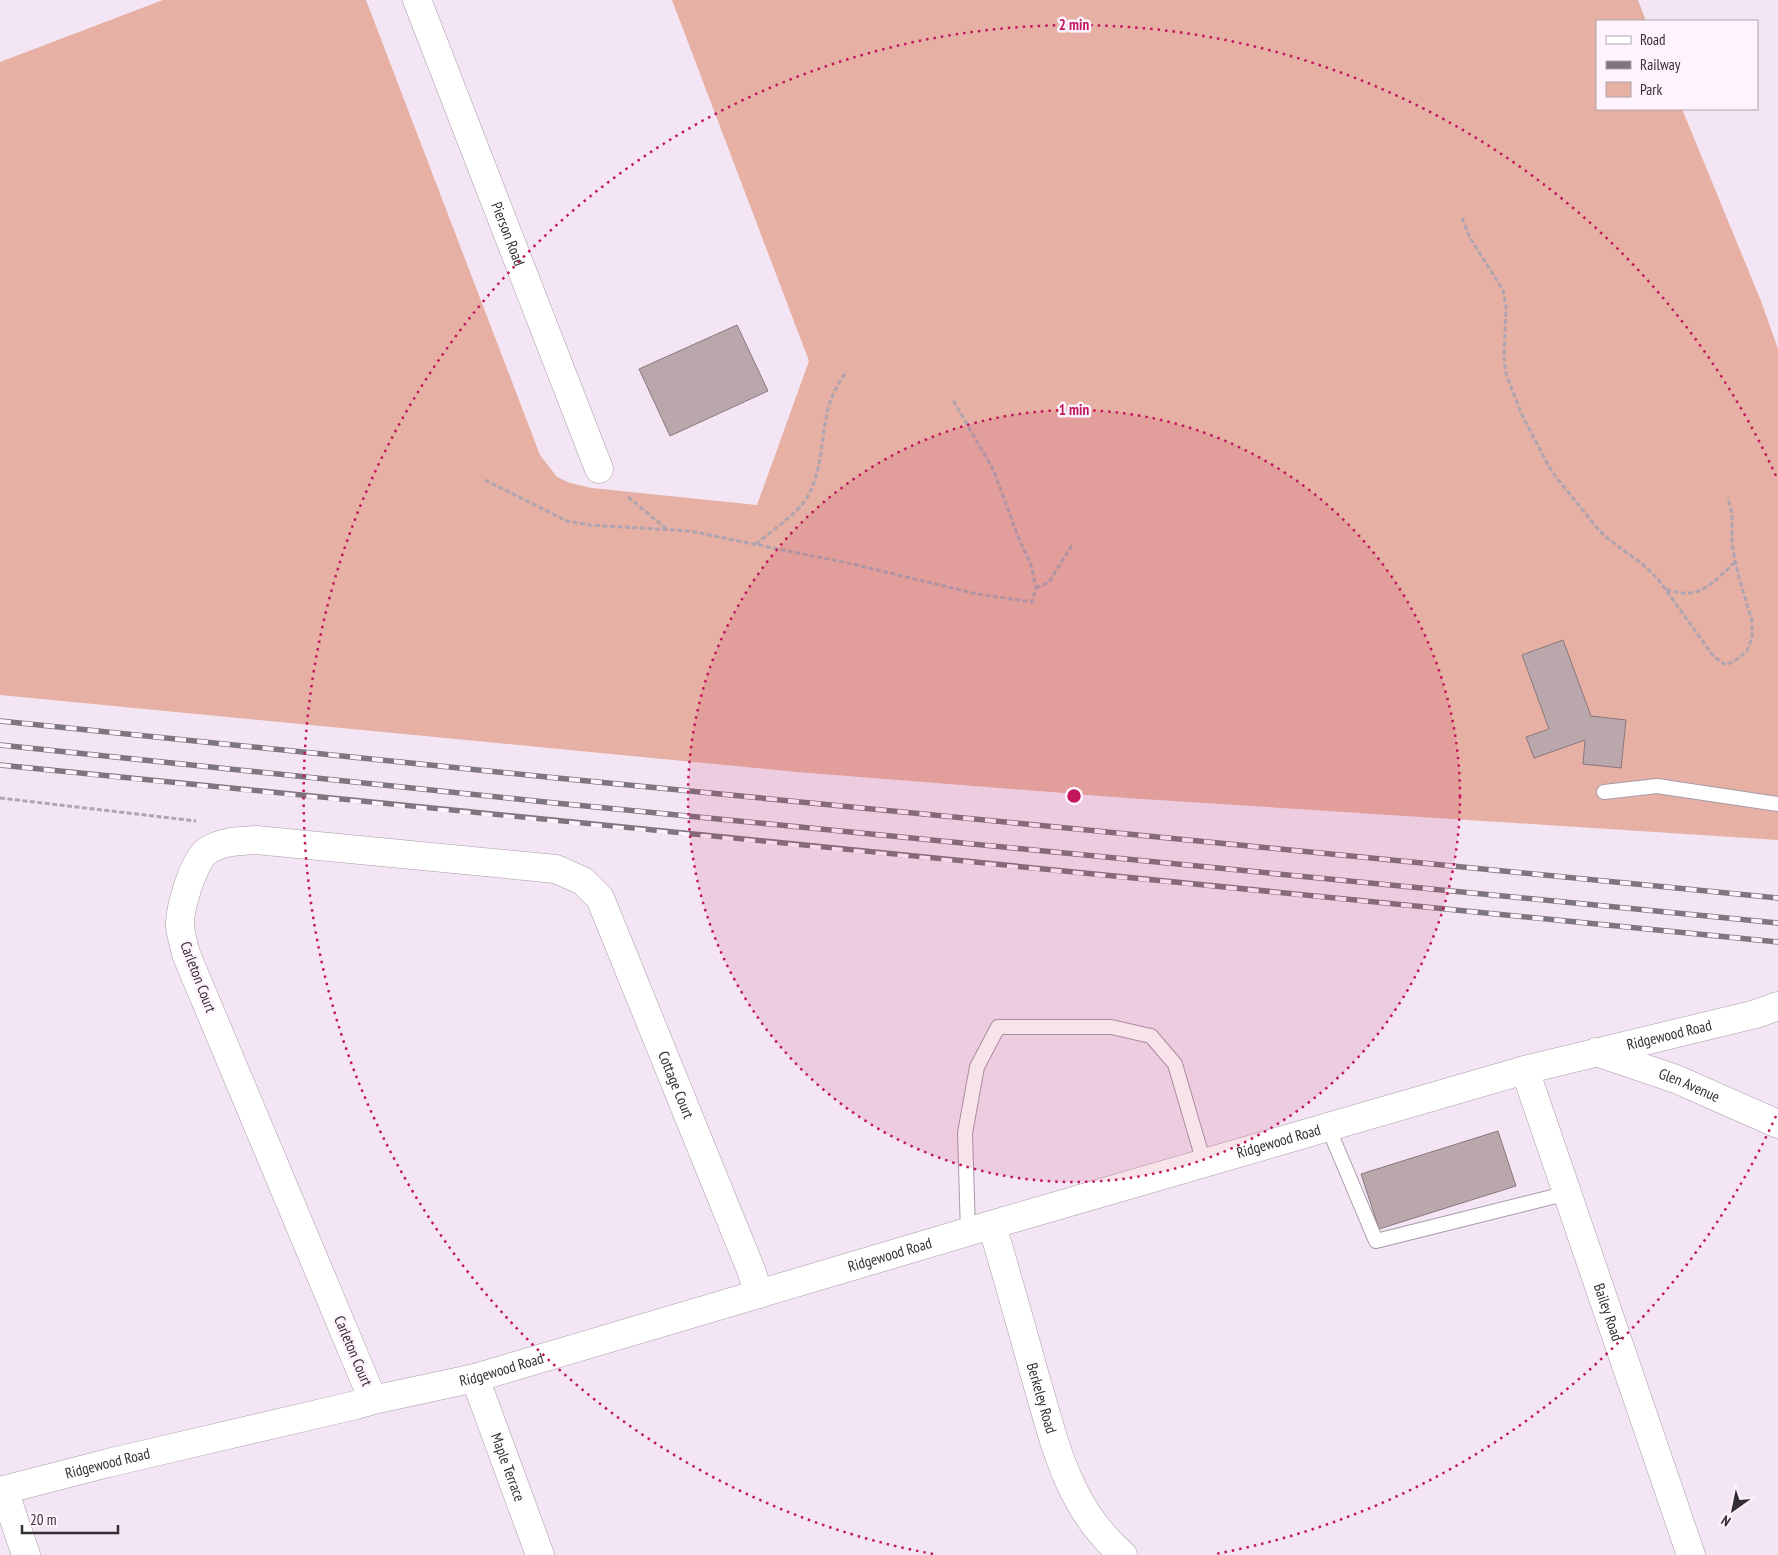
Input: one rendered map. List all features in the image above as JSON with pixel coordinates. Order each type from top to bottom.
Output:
[{"type":"street","name":"Pierson Road","points":[[417,0],[599,469]]},
{"type":"street","name":"Carleton Court","points":[[373,1400],[186,954],[180,926],[183,901],[193,873],[206,852],[227,842],[256,840],[556,869],[583,881]]},
{"type":"street","name":"Cottage Court","points":[[583,881],[600,898],[748,1260],[759,1294]]},
{"type":"street","name":"Ridgewood Road","points":[[2,1491],[108,1463],[373,1400],[475,1378],[1526,1070],[1756,1014],[1778,1006]]},
{"type":"street","name":"Glen Avenue","points":[[1596,1052],[1676,1079],[1778,1124]]},
{"type":"street","name":"Bailey Road","points":[[1526,1070],[1691,1555]]},
{"type":"street","name":"Berkeley Road","points":[[980,1229],[1061,1465],[1084,1512],[1123,1555]]},
{"type":"street","name":"Maple Terrace","points":[[475,1378],[540,1555]]},
{"type":"street","points":[[2,1491],[26,1555]]},
{"type":"lane","points":[[1604,792],[1657,786],[1778,804]]},
{"type":"lane","points":[[980,1229],[965,1133],[977,1067],[998,1027],[1112,1027],[1151,1036],[1175,1064],[1204,1163]]},
{"type":"lane","points":[[1328,1127],[1376,1241],[1568,1193]]},
{"type":"path","points":[[1462,218],[1470,238],[1503,290],[1506,308],[1504,358],[1506,374],[1522,415],[1548,465],[1598,529],[1646,567],[1666,589],[1714,657],[1726,665],[1739,658],[1747,650],[1752,638],[1752,621],[1732,545],[1732,515],[1728,497]]},
{"type":"path","points":[[755,544],[800,507],[810,490],[817,469],[828,410],[846,371]]},
{"type":"path","points":[[485,480],[567,521],[590,525],[690,531],[857,565],[976,594],[1032,602],[1036,588],[1031,565],[1018,539],[1012,517],[992,469],[953,400]]},
{"type":"path","points":[[628,497],[669,530]]},
{"type":"path","points":[[1036,588],[1049,582],[1072,545]]},
{"type":"path","points":[[1666,589],[1676,593],[1700,592],[1714,583],[1735,561]]},
{"type":"path","points":[[0,798],[197,821],[227,842]]},
{"type":"green space","points":[[163,0],[366,0],[540,455],[557,477],[570,483],[592,488],[757,505],[809,361],[672,0],[1638,0],[1646,20],[1596,20],[1596,110],[1682,110],[1761,301],[1778,349],[1778,840],[1127,798],[797,772],[0,695],[0,62]]},
{"type":"building","points":[[737,325],[768,391],[670,436],[639,369]]},
{"type":"building","points":[[1563,640],[1591,716],[1626,720],[1621,768],[1583,764],[1585,740],[1534,758],[1526,737],[1549,729],[1522,655]]},
{"type":"building","points":[[1498,1131],[1516,1186],[1379,1229],[1361,1174]]},
{"type":"railway","points":[[0,721],[557,778],[1778,898]]},
{"type":"railway","points":[[0,745],[555,803],[1778,923]]},
{"type":"railway","points":[[0,765],[1778,942]]}]
